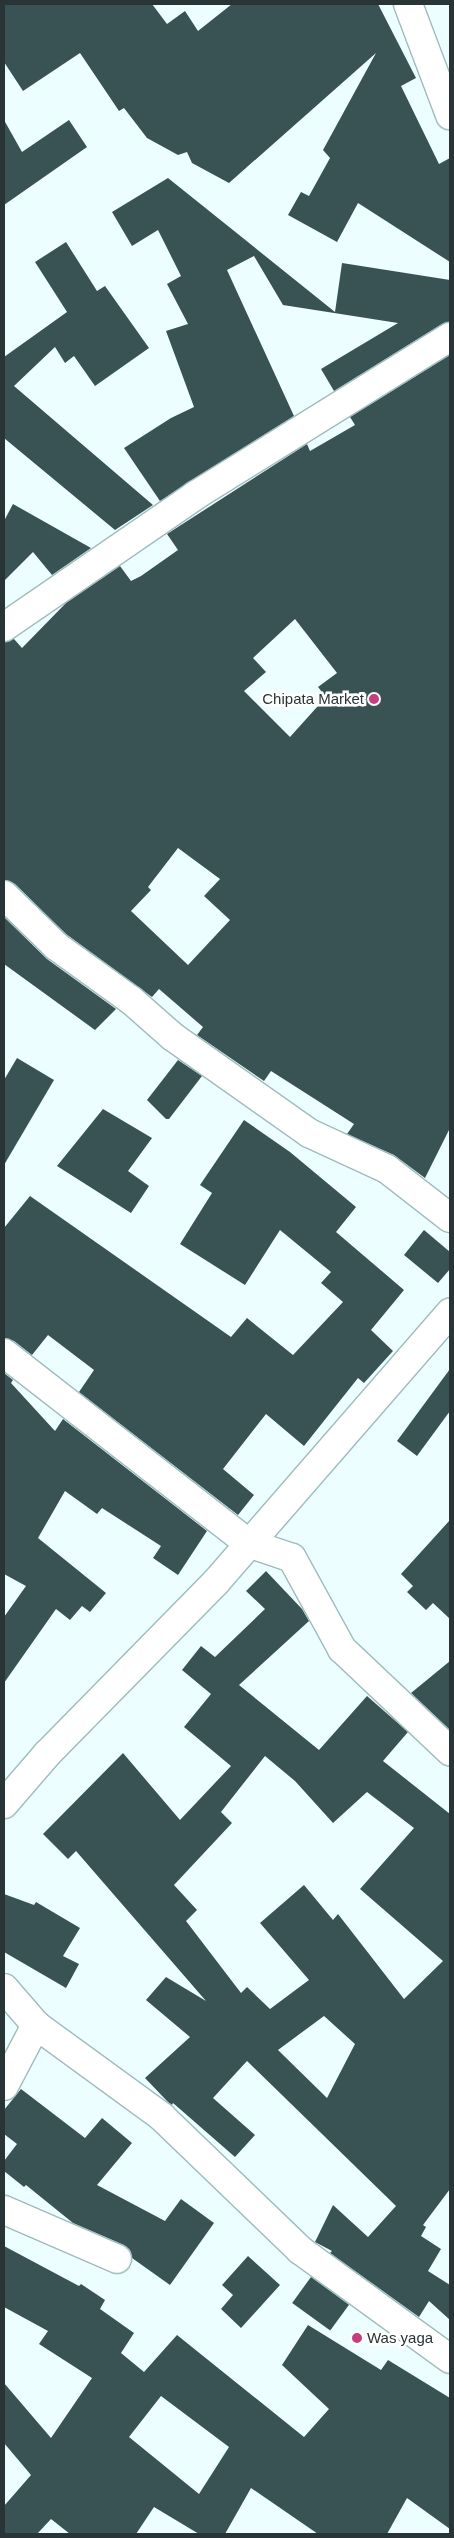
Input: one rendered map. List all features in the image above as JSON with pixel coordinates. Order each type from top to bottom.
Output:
[{"type":"street","points":[[408,4],[450,115]]},
{"type":"street","points":[[4,627],[196,496],[450,337]]},
{"type":"street","points":[[4,895],[56,946],[131,1000],[173,1037],[308,1133],[388,1169],[450,1218]]},
{"type":"street","points":[[4,1804],[47,1754],[216,1582],[450,1313]]},
{"type":"street","points":[[4,1352],[248,1543],[292,1558],[342,1649],[450,1751]]},
{"type":"street","points":[[4,1988],[36,2026],[162,2117],[300,2250],[450,2360]]},
{"type":"street","points":[[4,2086],[36,2026]]},
{"type":"street","points":[[4,2210],[117,2259]]},
{"type":"building","points":[[4,4],[152,4],[167,24],[185,11],[198,31],[232,4],[378,4],[416,78],[401,86],[439,164],[450,158],[450,262],[358,203],[337,242],[288,215],[301,192],[309,196],[330,158],[323,150],[376,53],[229,183],[192,163],[187,152],[178,155],[147,138],[124,108],[119,111],[80,53],[23,91],[4,62]]},
{"type":"building","points":[[4,120],[22,152],[69,120],[87,147],[4,205]]},
{"type":"building","points":[[168,178],[335,312],[342,263],[450,280],[450,322],[442,324],[334,391],[321,369],[398,323],[283,305],[254,256],[227,270],[294,416],[160,501],[124,448],[171,418],[194,407],[166,331],[188,324],[167,284],[181,276],[158,230],[132,246],[112,212]]},
{"type":"building","points":[[66,242],[97,291],[105,286],[149,348],[95,386],[74,356],[65,363],[55,347],[14,386],[153,505],[115,530],[4,438],[4,357],[67,312],[35,262]]},
{"type":"building","points":[[450,355],[450,1128],[425,1178],[394,1155],[347,1134],[354,1124],[271,1071],[264,1081],[197,1035],[203,1027],[159,989],[152,997],[66,934],[15,884],[4,880],[4,642],[14,639],[22,648],[66,603],[120,566],[131,581],[141,576],[178,550],[167,534],[307,444],[310,451],[355,425],[350,417]],"holes":[[[295,619],[337,673],[318,687],[326,697],[290,737],[244,691],[266,672],[253,658]],[[178,848],[220,879],[204,896],[230,920],[188,965],[131,911],[151,890],[148,887]]]},
{"type":"building","points":[[13,504],[91,548],[52,575],[33,552],[4,581],[4,521]]},
{"type":"building","points":[[4,917],[47,959],[116,1009],[95,1030],[4,964]]},
{"type":"building","points":[[17,1058],[54,1080],[4,1165],[4,1080]]},
{"type":"building","points":[[178,1060],[202,1076],[169,1119],[166,1119],[147,1100]]},
{"type":"building","points":[[103,1109],[152,1138],[128,1171],[149,1186],[131,1213],[57,1166]]},
{"type":"building","points":[[244,1120],[290,1152],[356,1207],[336,1232],[404,1290],[371,1330],[393,1351],[364,1383],[358,1378],[304,1446],[266,1414],[223,1469],[254,1495],[238,1515],[79,1392],[94,1370],[48,1335],[32,1355],[14,1341],[4,1338],[4,1228],[30,1196],[231,1337],[247,1318],[293,1355],[343,1302],[321,1283],[331,1272],[280,1230],[245,1285],[180,1244],[212,1193],[200,1185]]},
{"type":"building","points":[[424,1230],[450,1252],[450,1269],[438,1283],[404,1255]]},
{"type":"building","points":[[450,1369],[450,1411],[417,1456],[397,1441]]},
{"type":"building","points":[[4,1373],[13,1380],[11,1383],[55,1431],[63,1419],[207,1531],[178,1575],[153,1558],[161,1546],[102,1508],[97,1514],[65,1491],[38,1538],[106,1593],[90,1612],[82,1606],[70,1620],[56,1609],[4,1683],[4,1617],[26,1586],[4,1574]]},
{"type":"building","points":[[450,1520],[450,1619],[433,1603],[426,1610],[407,1592],[413,1586],[401,1574]]},
{"type":"building","points":[[266,1571],[302,1609],[309,1621],[239,1685],[319,1750],[367,1696],[408,1732],[383,1761],[450,1814],[450,2189],[423,2225],[426,2227],[421,2236],[441,2249],[428,2271],[450,2285],[450,2320],[429,2301],[419,2317],[330,2253],[332,2251],[315,2242],[333,2205],[368,2237],[396,2206],[247,2061],[213,2098],[255,2135],[235,2157],[173,2103],[172,2105],[168,2102],[145,2078],[190,2037],[146,2000],[166,1977],[206,2001],[76,1851],[68,1859],[43,1834],[123,1753],[180,1820],[231,1766],[184,1727],[211,1694],[182,1670],[201,1646],[215,1657],[265,1609],[246,1591]],"holes":[[[265,1756],[295,1781],[333,1823],[367,1792],[414,1828],[360,1889],[443,1961],[404,1999],[338,1914],[333,1920],[304,1885],[260,1923],[309,1980],[270,2009],[247,1987],[241,1993],[186,1921],[197,1910],[174,1885],[232,1823],[221,1812]],[[324,2016],[355,2044],[327,2098],[278,2050]]]},
{"type":"building","points":[[450,1661],[450,1730],[411,1693]]},
{"type":"building","points":[[4,1894],[34,1905],[36,1902],[80,1928],[63,1956],[79,1964],[66,1988],[4,1952]]},
{"type":"building","points":[[21,2089],[85,2138],[102,2118],[132,2143],[97,2185],[165,2221],[181,2199],[214,2223],[170,2285],[132,2258],[130,2250],[124,2245],[73,2223],[26,2185],[24,2187],[4,2171],[4,2161],[17,2144],[4,2134],[4,2110]]},
{"type":"building","points":[[4,2246],[79,2286],[81,2284],[105,2300],[100,2309],[134,2333],[121,2353],[144,2372],[177,2335],[304,2437],[329,2409],[282,2365],[308,2325],[381,2370],[388,2360],[450,2398],[450,2529],[407,2498],[387,2534],[318,2534],[251,2488],[225,2534],[199,2534],[154,2507],[136,2534],[70,2534],[51,2519],[37,2534],[4,2534],[4,2506],[31,2475],[4,2443],[4,2383],[51,2438],[92,2378],[39,2344],[48,2331],[4,2307]],"holes":[[[161,2396],[229,2447],[199,2494],[129,2437]]]},
{"type":"building","points":[[248,2256],[280,2285],[241,2328],[221,2309],[233,2295],[222,2285]]},
{"type":"building","points":[[311,2277],[349,2305],[330,2331],[292,2303]]},
{"type":"place","name":"Chipata Market","points":[[374,699]]},
{"type":"place","name":"Was yaga","points":[[357,2338]]}]
